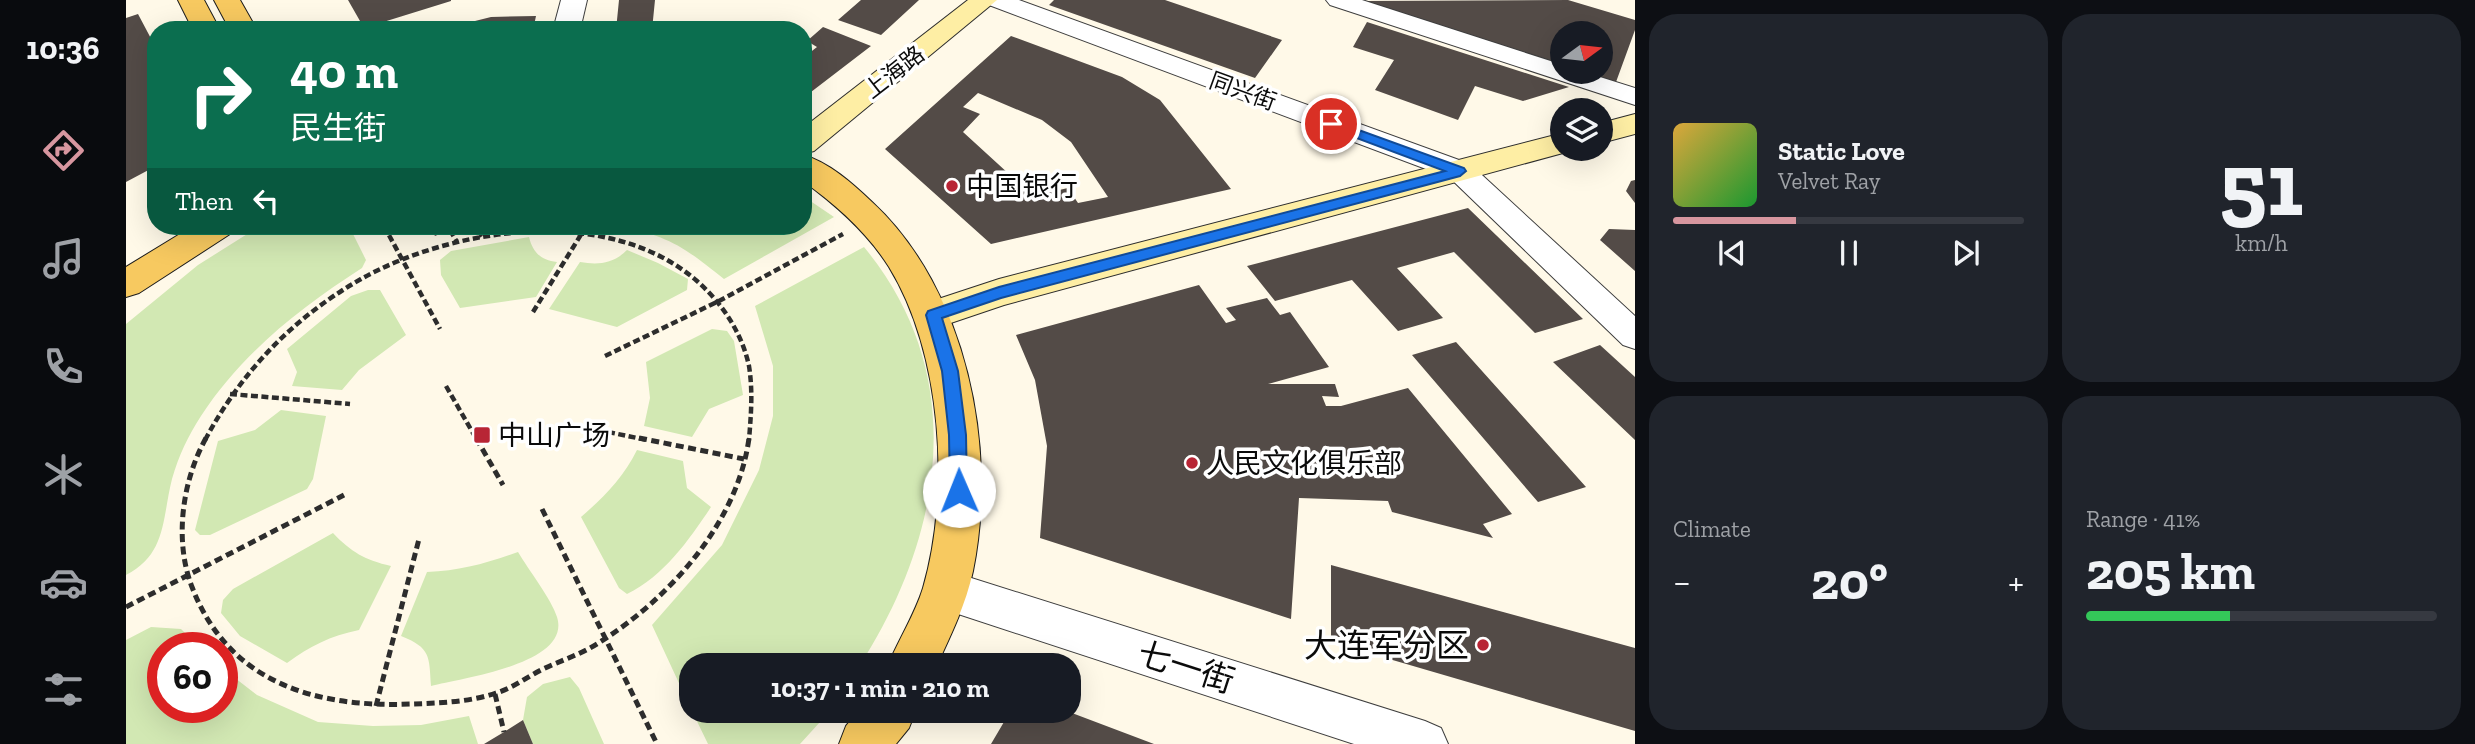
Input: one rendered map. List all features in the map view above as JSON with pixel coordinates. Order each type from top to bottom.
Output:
[{"type":"main road","points":[[191,0],[202,21]]},
{"type":"main road","points":[[227,0],[239,21]]},
{"type":"main road","name":"上海路","points":[[812,137],[984,0]]},
{"type":"main road","points":[[1613,130],[1635,124]]},
{"type":"main road","points":[[933,315],[999,293],[1550,147]]},
{"type":"main road","points":[[812,171],[831,183],[873,221],[903,259],[933,315],[950,371],[958,435],[959,491],[953,556],[946,590],[917,653]]},
{"type":"main road","points":[[126,284],[200,235]]},
{"type":"main road","points":[[864,744],[881,723]]},
{"type":"street","points":[[568,21],[574,0]]},
{"type":"street","name":"同兴街","points":[[997,0],[1460,171],[1635,336]]},
{"type":"street","points":[[1338,0],[1635,97]]},
{"type":"street","name":"七一街","points":[[946,590],[1425,744]]},
{"type":"path","points":[[605,356],[719,301],[850,231]]},
{"type":"path","points":[[389,235],[440,329]]},
{"type":"path","points":[[453,235],[457,242]]},
{"type":"path","points":[[498,235],[457,242],[403,260],[360,281],[296,325],[255,363],[230,394],[203,442],[187,489],[182,536],[189,576],[206,620],[234,654],[273,681],[321,698],[376,706],[444,702],[495,694],[606,639],[662,593],[699,552],[726,509],[744,459],[754,418],[752,374],[740,334],[719,301],[682,268],[636,245],[592,235]]},
{"type":"path","points":[[533,312],[582,235]]},
{"type":"path","points":[[446,386],[502,485]]},
{"type":"path","points":[[230,394],[350,404]]},
{"type":"path","points":[[608,432],[744,459]]},
{"type":"path","points":[[126,607],[344,495]]},
{"type":"path","points":[[542,509],[657,744]]},
{"type":"path","points":[[376,706],[419,539]]},
{"type":"path","points":[[495,694],[504,732]]},
{"type":"green space","points":[[812,202],[834,217],[812,229]]},
{"type":"green space","points":[[246,235],[354,235],[366,260],[362,268],[316,299],[274,333],[217,393],[196,423],[181,454],[172,479],[156,546],[149,557],[126,575],[126,324],[198,265]]},
{"type":"green space","points":[[652,235],[802,235],[724,279],[698,258]]},
{"type":"green space","points":[[529,237],[538,255],[557,262],[536,297],[460,308],[441,275],[440,260],[451,251]]},
{"type":"green space","points":[[864,247],[898,296],[920,348],[931,401],[933,455],[926,509],[911,562],[889,615],[867,653],[679,653],[679,683],[652,625],[722,545],[759,470],[773,416],[773,366],[755,306]]},
{"type":"green space","points":[[627,250],[688,279],[687,290],[617,327],[549,309],[580,262],[605,262]]},
{"type":"green space","points":[[368,290],[380,290],[406,335],[359,370],[342,390],[292,386],[297,372],[287,349],[351,296]]},
{"type":"green space","points":[[712,329],[727,331],[734,341],[743,395],[709,409],[692,437],[644,426],[650,398],[646,362]]},
{"type":"green space","points":[[281,410],[326,416],[313,479],[307,489],[210,535],[200,535],[195,530],[218,441],[255,430]]},
{"type":"green space","points":[[637,450],[683,461],[687,488],[711,507],[685,544],[664,567],[627,594],[619,588],[581,517],[613,486]]},
{"type":"green space","points":[[333,533],[359,554],[391,566],[359,630],[321,642],[287,663],[240,636],[221,613],[223,600],[233,589]]},
{"type":"green space","points":[[518,552],[554,610],[557,633],[548,646],[511,666],[431,686],[429,660],[423,649],[401,636],[427,572],[473,566]]},
{"type":"green space","points":[[151,627],[181,629],[184,632],[147,632],[147,723],[238,723],[238,680],[257,695],[318,722],[373,726],[421,725],[469,716],[478,744],[126,744],[126,640]]},
{"type":"green space","points":[[570,677],[579,688],[604,744],[533,744],[523,720],[527,697],[543,684]]},
{"type":"green space","points":[[698,723],[819,723],[800,744],[708,744]]},
{"type":"building","points":[[348,0],[451,0],[387,21],[360,21]]},
{"type":"building","points":[[619,0],[655,0],[653,21],[617,21]]},
{"type":"building","points":[[861,0],[919,0],[881,35],[838,20]]},
{"type":"building","points":[[1054,0],[1165,0],[1282,40],[1255,78],[1049,5]]},
{"type":"building","points":[[1568,0],[1635,20],[1635,30],[1616,82],[1614,21],[1550,21],[1550,61],[1365,1]]},
{"type":"building","points":[[138,14],[147,31],[147,171],[126,182],[126,18]]},
{"type":"building","points":[[536,16],[535,21],[475,21],[491,17]]},
{"type":"building","points":[[1367,22],[1550,81],[1550,84],[1569,87],[1523,101],[1475,86],[1458,120],[1375,90],[1394,60],[1353,47]]},
{"type":"building","points":[[823,27],[871,46],[812,91],[812,51],[817,47],[812,44],[812,37]]},
{"type":"building","points":[[1011,36],[1122,77],[1160,100],[1231,189],[991,244],[885,149]],"holes":[[[978,93],[1042,120],[1071,142],[1108,197],[1078,203],[1068,188],[1033,196],[963,132],[980,114],[963,107]]]},
{"type":"building","points":[[1635,180],[1635,203],[1626,191],[1631,181]]},
{"type":"building","points":[[1468,208],[1583,319],[1535,333],[1454,252],[1397,268],[1443,318],[1398,331],[1352,280],[1275,301],[1247,266]]},
{"type":"building","points":[[1609,229],[1635,230],[1635,271],[1600,240]]},
{"type":"building","name":"人民文化俱乐部","points":[[1199,285],[1226,323],[1236,320],[1226,308],[1267,298],[1280,315],[1290,312],[1329,367],[1268,384],[1335,384],[1339,397],[1322,396],[1326,406],[1341,406],[1408,388],[1512,514],[1483,524],[1493,538],[1392,512],[1388,501],[1299,498],[1291,619],[1040,538],[1047,446],[1035,380],[1016,335]],"holes":[[[1337,456],[1359,457],[1363,467],[1341,466]]]},
{"type":"building","points":[[1456,342],[1586,487],[1538,502],[1412,355]]},
{"type":"building","points":[[1600,345],[1635,377],[1635,440],[1553,362]]},
{"type":"building","name":"大连军分区","points":[[1331,565],[1635,648],[1635,731],[1331,642]]},
{"type":"building","points":[[1081,716],[1154,744],[991,744],[1003,723],[1081,723]]},
{"type":"building","points":[[523,720],[533,744],[484,744],[504,732]]},
{"type":"place","name":"中国银行","points":[[952,186]]},
{"type":"place","name":"中山广场","points":[[482,435]]},
{"type":"place","name":"人民文化俱乐部","points":[[1192,463]]},
{"type":"place","name":"大连军分区","points":[[1483,645]]},
{"type":"route","points":[[959,491],[958,435],[950,371],[933,315],[999,293],[1460,171],[1331,124]]}]
